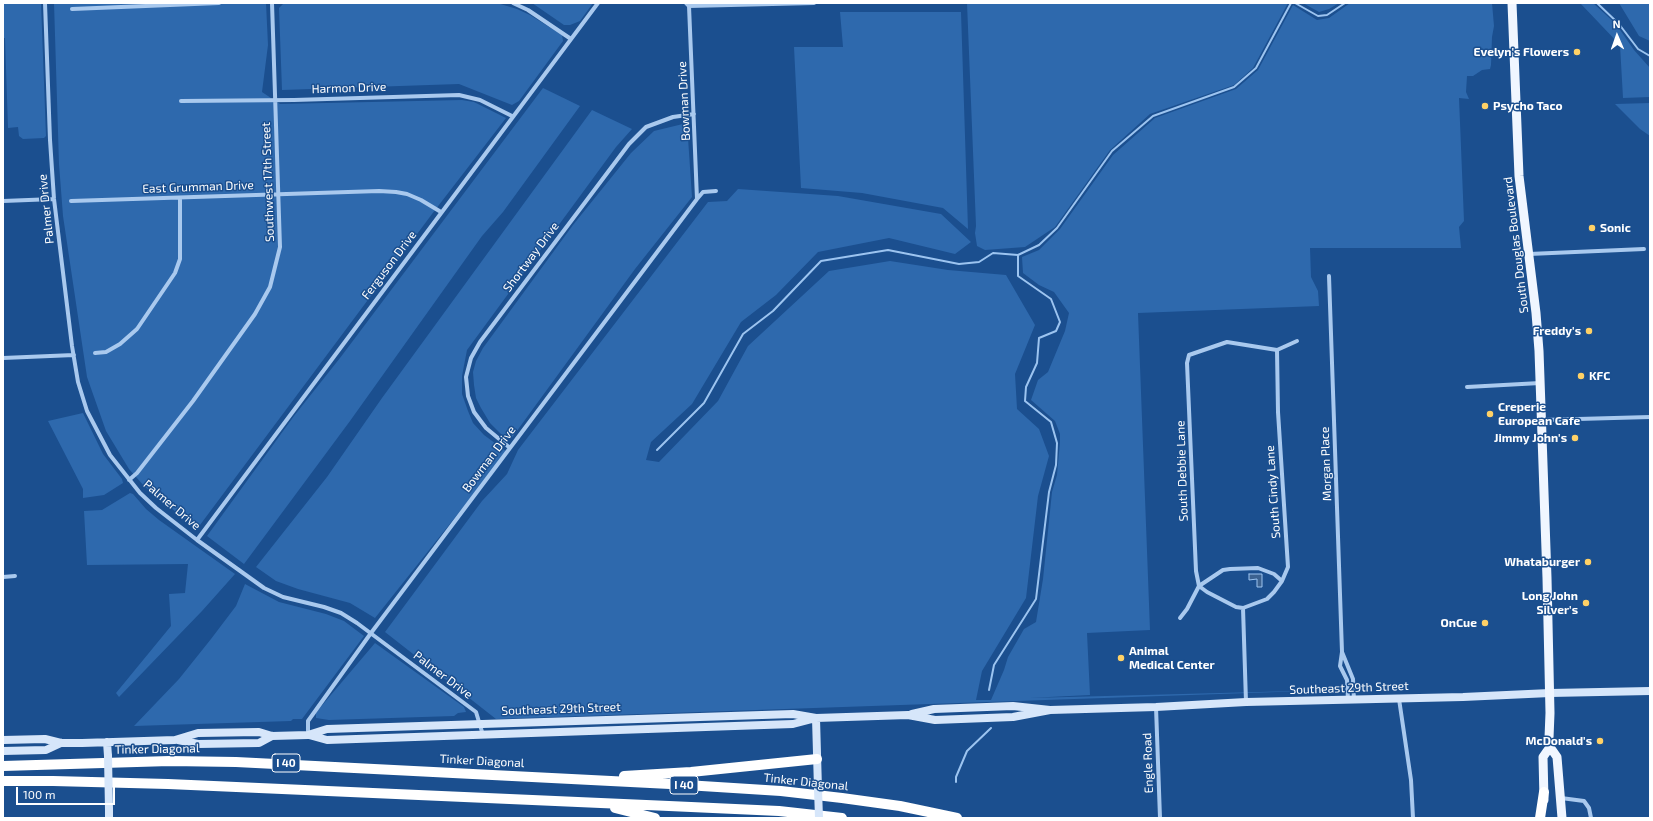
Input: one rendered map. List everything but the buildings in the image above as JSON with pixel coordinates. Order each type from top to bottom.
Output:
[{"type":"highway","points":[[568,780],[691,772],[817,759]]},
{"type":"highway","name":"Tinker Diagonal","points":[[3,766],[170,761],[304,764],[568,780],[724,787],[801,793],[900,806],[957,818]]},
{"type":"highway","name":"I 40","points":[[3,781],[53,780],[168,784],[779,811],[842,818]]},
{"type":"highway","points":[[1540,818],[1544,792]]},
{"type":"highway","points":[[598,803],[655,818]]},
{"type":"main road","name":"South Douglas Boulevard","points":[[1512,3],[1519,176],[1537,326],[1542,420],[1550,693],[1550,748],[1543,757],[1545,818]]},
{"type":"main road","name":"Southeast 29th Street","points":[[3,751],[46,750],[61,744],[107,742],[175,740],[198,744],[260,743],[272,736],[308,735],[327,729],[793,714],[816,718],[908,715],[934,709],[1013,706],[1050,710],[1156,707],[1246,702],[1650,691]]},
{"type":"main road","name":"Southeast 29th Street","points":[[308,735],[327,740],[483,735],[793,724],[816,718]]},
{"type":"main road","points":[[816,718],[819,818]]},
{"type":"main road","name":"Southeast 29th Street","points":[[3,740],[45,739],[61,744]]},
{"type":"main road","points":[[107,742],[109,814]]},
{"type":"main road","name":"South Douglas Boulevard","points":[[1550,748],[1557,757],[1562,818]]},
{"type":"street","name":"Palmer Drive","points":[[45,3],[50,140],[54,199],[74,355],[78,382],[87,411],[110,455],[129,480],[156,508],[197,540],[264,588],[283,597],[324,607],[341,613],[371,633],[476,712],[483,735]]},
{"type":"street","points":[[72,9],[219,3]]},
{"type":"street","name":"Southwest 17th Street","points":[[129,480],[137,473],[193,401],[255,314],[270,287],[280,247],[272,3]]},
{"type":"street","points":[[513,3],[528,10],[571,39]]},
{"type":"street","name":"Ferguson Drive","points":[[197,540],[440,212],[598,3]]},
{"type":"street","points":[[688,4],[814,3]]},
{"type":"street","name":"Bowman Drive","points":[[688,4],[697,199]]},
{"type":"street","name":"Harmon Drive","points":[[181,101],[459,95],[480,100],[512,116]]},
{"type":"street","name":"Shortway Drive","points":[[510,448],[486,428],[474,412],[468,396],[466,377],[471,358],[480,342],[629,144],[646,127],[673,117],[694,114]]},
{"type":"street","name":"East Grumman Drive","points":[[71,201],[279,193],[379,191],[396,192],[421,200],[440,212]]},
{"type":"street","name":"Bowman Drive","points":[[308,735],[308,721],[371,633],[697,199],[703,192],[716,191]]},
{"type":"street","points":[[95,353],[106,352],[120,344],[137,329],[175,274],[180,259],[180,198]]},
{"type":"street","points":[[3,201],[54,199]]},
{"type":"street","points":[[1528,254],[1644,249]]},
{"type":"street","name":"Morgan Place","points":[[1329,276],[1342,652],[1340,666],[1347,680],[1351,700]]},
{"type":"street","points":[[1277,350],[1297,341]]},
{"type":"street","name":"South Debbie Lane","points":[[1199,586],[1196,571],[1187,363],[1189,355],[1227,342],[1277,350]]},
{"type":"street","name":"South Cindy Lane","points":[[1242,608],[1267,599],[1282,580],[1288,567],[1278,412],[1277,350]]},
{"type":"street","points":[[3,358],[74,355]]},
{"type":"street","points":[[1467,387],[1540,383]]},
{"type":"street","points":[[1542,420],[1650,417]]},
{"type":"street","points":[[1180,618],[1187,609],[1199,586],[1223,570],[1258,568],[1274,574],[1282,580]]},
{"type":"street","points":[[3,577],[15,576]]},
{"type":"street","points":[[1199,586],[1227,603],[1242,608],[1246,702]]},
{"type":"street","name":"Morgan Place","points":[[1342,652],[1353,679],[1351,700]]},
{"type":"street","points":[[1398,698],[1411,780],[1413,818]]},
{"type":"street","name":"Engle Road","points":[[1156,707],[1160,818]]},
{"type":"street","points":[[1561,798],[1584,801],[1589,808],[1591,818]]},
{"type":"shaded area","points":[[3,3],[41,3],[46,136],[44,138],[23,139],[19,136],[18,127],[8,128],[5,38],[3,38]]},
{"type":"shaded area","points":[[54,3],[266,3],[268,45],[262,92],[280,104],[462,100],[474,102],[506,118],[432,214],[197,529],[144,486],[129,469],[106,431],[87,377],[63,216],[59,164]]},
{"type":"shaded area","points":[[497,3],[530,15],[562,35],[563,41],[519,101],[512,105],[459,84],[282,90],[279,8],[283,4]]},
{"type":"shaded area","points":[[532,3],[593,3],[580,21],[570,25],[564,25]]},
{"type":"shaded area","points":[[967,3],[1288,3],[1253,68],[1234,85],[1150,114],[1110,150],[1055,227],[1025,247],[985,250],[977,246],[975,233],[976,226]]},
{"type":"shaded area","points":[[1303,3],[1339,3],[1329,9],[1319,12]]},
{"type":"shaded area","points":[[1350,3],[1492,3],[1494,26],[1490,69],[1482,70],[1473,76],[1467,76],[1466,92],[1469,99],[1459,98],[1464,221],[1459,227],[1461,248],[1310,248],[1311,277],[1318,291],[1319,306],[1138,313],[1150,630],[1087,633],[1090,695],[1029,698],[1335,690],[496,719],[385,632],[482,501],[507,474],[518,450],[708,202],[727,201],[738,189],[838,196],[941,214],[971,242],[955,254],[889,238],[818,252],[776,295],[741,322],[692,404],[651,442],[646,460],[659,462],[718,401],[748,346],[829,271],[890,261],[948,270],[1006,275],[1035,325],[1015,374],[1017,409],[1039,429],[1049,456],[1038,496],[1026,598],[982,671],[976,700],[991,700],[1008,657],[1024,629],[1036,622],[1043,579],[1052,492],[1057,475],[1060,442],[1060,434],[1055,421],[1031,400],[1038,380],[1048,372],[1065,331],[1069,313],[1054,292],[1039,285],[1023,273],[1022,257],[1039,250],[1060,229],[1113,155],[1155,118],[1236,89],[1258,70],[1293,5],[1317,20],[1329,18]]},
{"type":"shaded area","points":[[1580,3],[1593,3],[1616,24],[1634,50],[1650,68],[1650,97],[1623,98],[1620,45]]},
{"type":"shaded area","points":[[1619,3],[1650,3],[1650,41],[1639,36]]},
{"type":"shaded area","points":[[840,12],[961,12],[968,229],[943,208],[862,193],[801,188],[794,47],[843,47]]},
{"type":"shaded area","points":[[543,88],[580,106],[503,212],[482,236],[350,421],[244,564],[207,536],[294,416],[340,358]]},
{"type":"shaded area","points":[[1650,103],[1650,136],[1640,129],[1615,104]]},
{"type":"shaded area","points":[[592,110],[632,129],[616,147],[467,350],[462,376],[462,394],[468,411],[473,423],[484,435],[507,452],[375,618],[350,603],[298,589],[276,581],[256,567],[327,477],[382,398]]},
{"type":"shaded area","points":[[687,123],[692,197],[635,269],[511,439],[501,434],[490,423],[476,398],[473,372],[476,361],[483,348],[573,225],[631,153],[654,131]]},
{"type":"shaded area","points":[[83,413],[103,454],[122,479],[123,483],[104,495],[83,498],[83,489],[48,421]]},
{"type":"shaded area","points":[[130,493],[133,494],[146,509],[159,520],[235,574],[202,611],[119,697],[116,693],[171,626],[169,594],[185,593],[188,564],[87,565],[84,511],[102,510]]},
{"type":"shaded area","points":[[1249,574],[1262,574],[1262,587],[1257,587],[1257,579],[1249,580]]},
{"type":"shaded area","points":[[245,584],[279,602],[326,614],[344,621],[364,636],[302,719],[293,719],[291,721],[134,726],[179,679],[211,639],[236,606]]},
{"type":"shaded area","points":[[375,643],[464,707],[466,712],[458,713],[454,716],[329,720],[316,718],[316,713],[319,709]]},
{"type":"waterway","points":[[657,450],[704,403],[743,334],[773,311],[821,261],[888,250],[959,264],[979,262],[993,253],[1018,255],[1039,245],[1057,228],[1112,151],[1153,116],[1234,87],[1256,68],[1291,3]]},
{"type":"waterway","points":[[1295,3],[1318,16],[1327,15],[1345,3]]},
{"type":"waterway","points":[[1597,3],[1619,24],[1638,49],[1650,56]]},
{"type":"waterway","points":[[989,690],[994,665],[1036,599],[1049,492],[1056,465],[1057,443],[1051,422],[1025,401],[1026,387],[1037,363],[1039,338],[1056,331],[1060,322],[1051,299],[1018,276],[1018,255]]},
{"type":"waterway","points":[[956,782],[956,777],[967,751],[991,728]]},
{"type":"place","name":"Evelyn's Flowers","points":[[1577,52]]},
{"type":"place","name":"Psycho Taco","points":[[1485,106]]},
{"type":"place","name":"Sonic","points":[[1592,228]]},
{"type":"place","name":"Freddy's","points":[[1589,331]]},
{"type":"place","name":"KFC","points":[[1581,376]]},
{"type":"place","name":"Creperie European Cafe","points":[[1490,414]]},
{"type":"place","name":"Jimmy John's","points":[[1575,438]]},
{"type":"place","name":"Whataburger","points":[[1588,562]]},
{"type":"place","name":"Long John Silver's","points":[[1586,603]]},
{"type":"place","name":"OnCue","points":[[1485,623]]},
{"type":"place","name":"Animal Medical Center","points":[[1121,658]]},
{"type":"place","name":"McDonald's","points":[[1600,741]]}]
